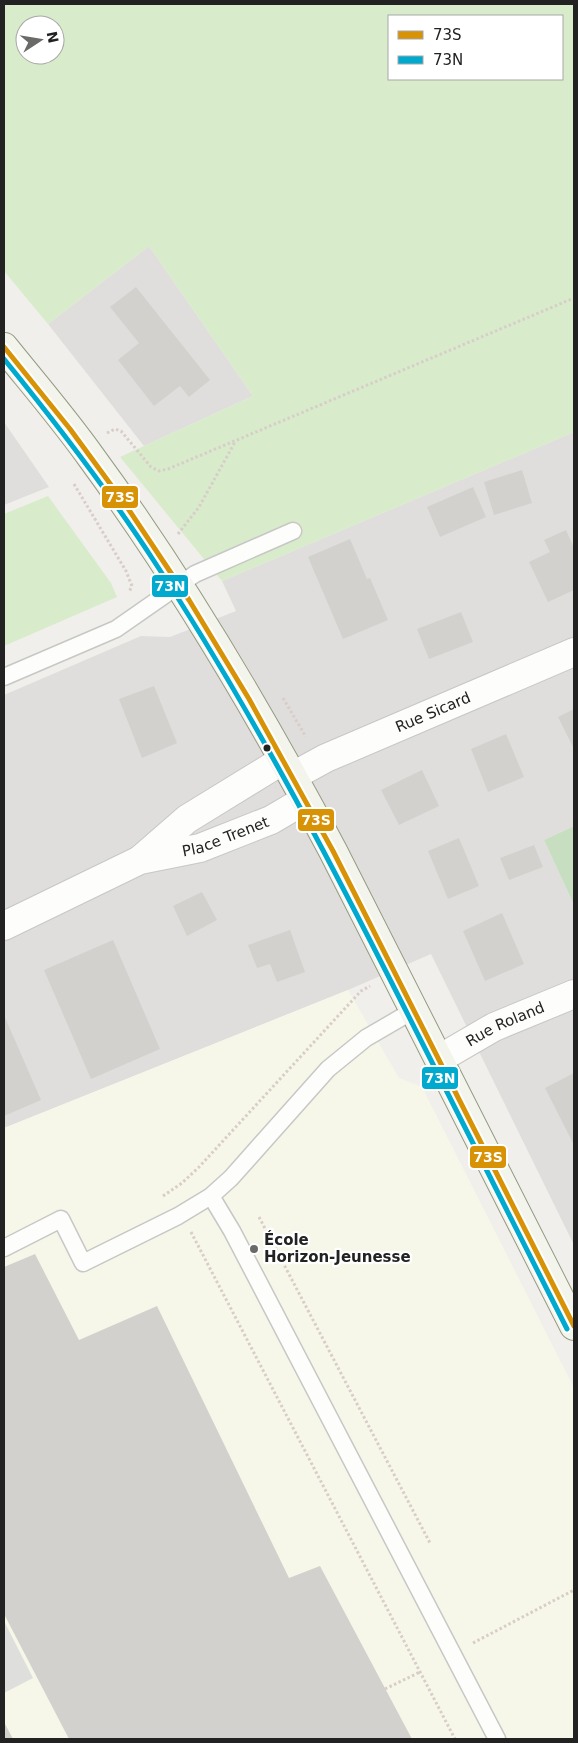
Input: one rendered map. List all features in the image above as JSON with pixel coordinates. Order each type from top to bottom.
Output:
[{"type":"street","points":[[4,348],[92,458],[179,584],[217,645],[306,800],[574,1326]]},
{"type":"street","name":"Rue Sicard","points":[[288,768],[326,758],[574,652]]},
{"type":"street","name":"Place Trenet","points":[[140,860],[187,819],[288,768]]},
{"type":"street","name":"Place Trenet","points":[[4,926],[140,860],[200,848],[271,820],[306,800]]},
{"type":"street","name":"Rue Roland","points":[[439,1059],[508,1020],[574,994]]},
{"type":"lane","points":[[4,677],[116,629],[179,584],[204,569],[294,531]]},
{"type":"lane","points":[[4,1248],[61,1219],[83,1263],[178,1216],[211,1196],[231,1178],[328,1069],[366,1038],[414,1010]]},
{"type":"lane","points":[[211,1196],[232,1231],[498,1739]]},
{"type":"path","points":[[103,436],[112,430],[121,431],[151,467],[160,471],[174,468],[574,298]]},
{"type":"path","points":[[178,533],[200,507],[235,441]]},
{"type":"path","points":[[72,482],[126,571],[132,586]]},
{"type":"path","points":[[157,1200],[182,1183],[199,1168],[361,991],[371,986]]},
{"type":"path","points":[[259,1217],[430,1543]]},
{"type":"path","points":[[191,1232],[456,1739]]},
{"type":"path","points":[[472,1644],[574,1590]]},
{"type":"path","points":[[385,1689],[420,1672]]},
{"type":"shaded area","points":[[149,246],[253,396],[144,446],[48,324]]},
{"type":"shaded area","points":[[4,422],[49,487],[4,505]]},
{"type":"shaded area","points":[[574,432],[574,826],[544,840],[574,905],[574,1245],[431,954],[348,990],[4,1128],[4,695],[141,636],[170,637],[236,611],[222,581]]},
{"type":"shaded area","name":"École Horizon-Jeunesse","points":[[348,990],[399,1078],[422,1087],[574,1388],[574,1739],[4,1739],[4,1128]]},
{"type":"shaded area","points":[[4,1621],[33,1678],[4,1693]]},
{"type":"green space","points":[[4,4],[574,4],[574,432],[222,581],[120,457],[253,396],[149,246],[48,324],[4,271]]},
{"type":"green space","points":[[48,496],[111,583],[117,597],[4,646],[4,514]]},
{"type":"green space","points":[[574,826],[574,905],[544,840]]},
{"type":"building","points":[[136,287],[210,380],[189,397],[180,386],[154,406],[118,360],[139,343],[110,307]]},
{"type":"building","points":[[522,470],[532,503],[494,515],[484,482]]},
{"type":"building","points":[[473,487],[486,517],[440,537],[427,507]]},
{"type":"building","points":[[566,530],[574,548],[574,590],[548,602],[529,562],[550,552],[544,540]]},
{"type":"building","points":[[350,539],[367,579],[370,578],[388,620],[343,639],[308,557]]},
{"type":"building","points":[[461,612],[473,642],[429,659],[417,629]]},
{"type":"building","points":[[154,686],[177,743],[142,758],[119,699]]},
{"type":"building","points":[[574,709],[574,749],[558,717]]},
{"type":"building","points":[[506,734],[524,777],[488,792],[471,749]]},
{"type":"building","points":[[422,770],[439,806],[399,825],[381,790]]},
{"type":"building","points":[[459,838],[479,886],[448,899],[428,851]]},
{"type":"building","points":[[534,845],[543,867],[509,880],[500,858]]},
{"type":"building","points":[[202,892],[217,920],[187,936],[173,906]]},
{"type":"building","points":[[502,913],[524,964],[485,981],[463,931]]},
{"type":"building","points":[[290,930],[305,972],[277,982],[270,964],[257,968],[248,945]]},
{"type":"building","points":[[113,940],[160,1049],[91,1079],[44,970]]},
{"type":"building","points":[[4,1015],[41,1100],[4,1116]]},
{"type":"building","points":[[574,1073],[574,1145],[545,1088]]},
{"type":"building","points":[[35,1254],[79,1340],[157,1306],[289,1578],[320,1566],[412,1739],[69,1739],[4,1614],[4,1267]]},
{"type":"building","points":[[4,1722],[13,1739],[4,1739]]},
{"type":"transit line","name":"73S","points":[[4,347],[70,429],[125,504],[189,600],[249,699],[333,851],[574,1326]]},
{"type":"transit line","name":"73N","points":[[4,359],[81,457],[135,532],[187,612],[253,723],[345,892],[567,1329]]},
{"type":"place","name":"École Horizon-Jeunesse","points":[[254,1249]]}]
